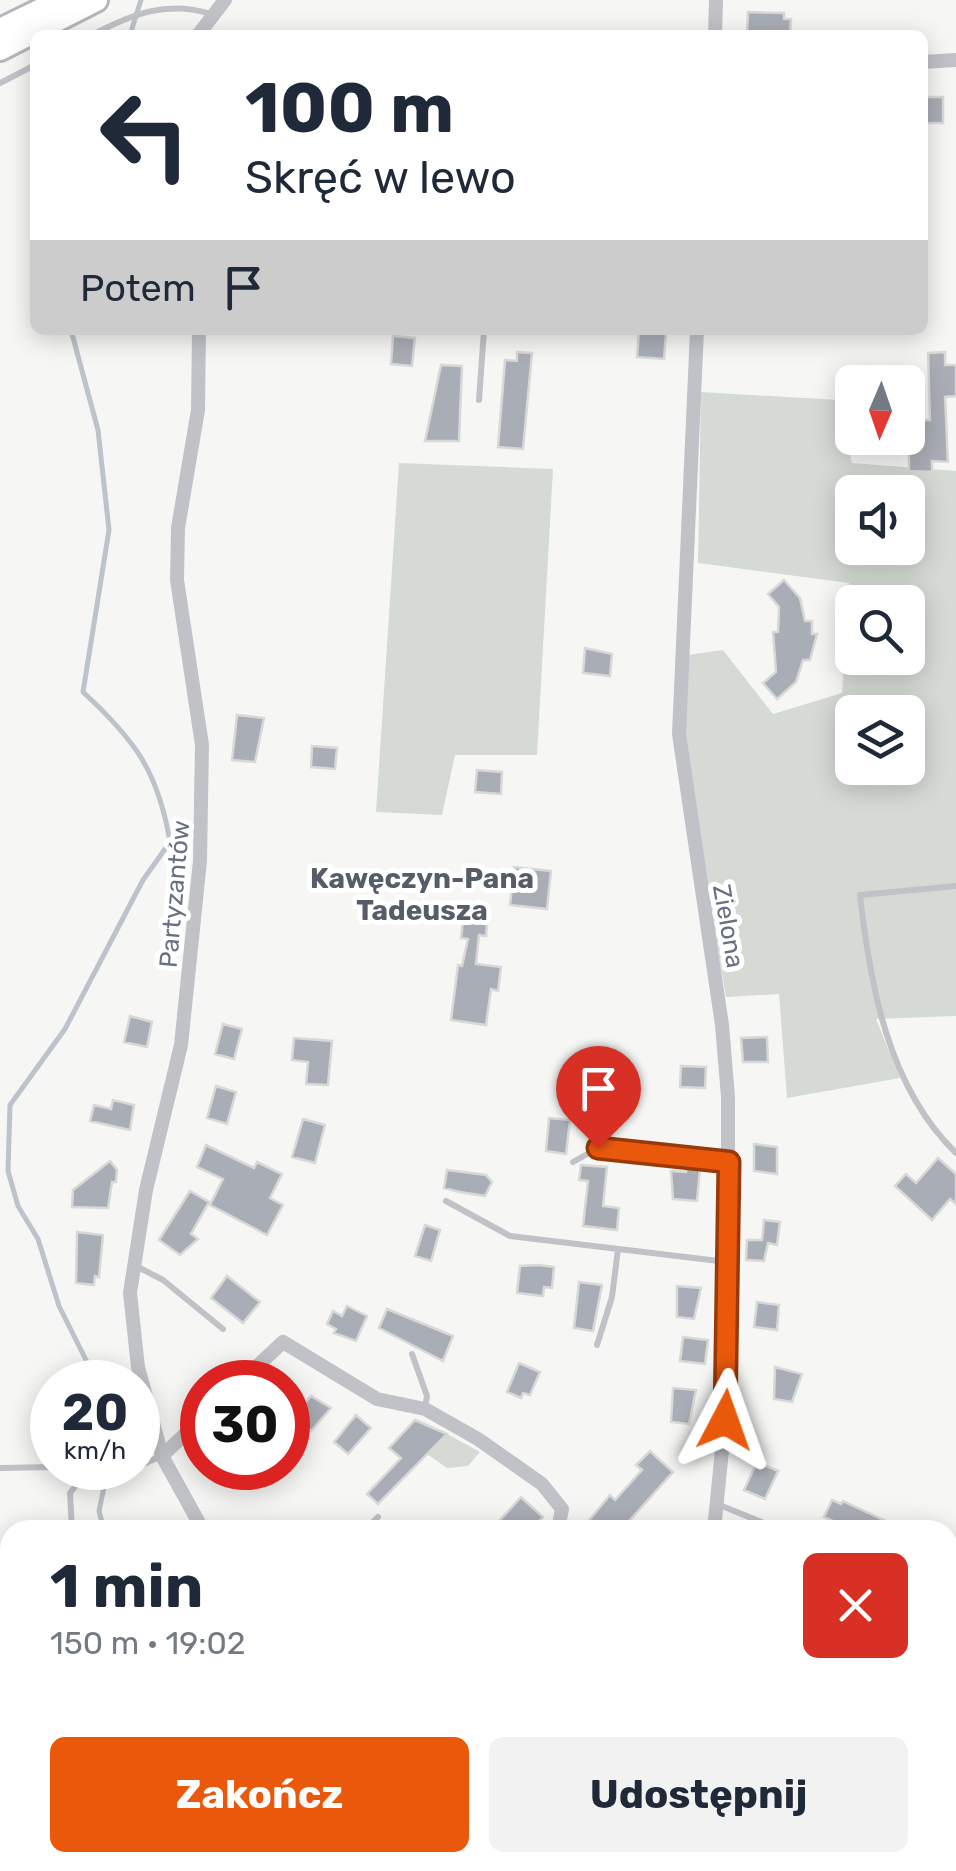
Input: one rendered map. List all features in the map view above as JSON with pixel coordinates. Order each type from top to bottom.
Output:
[{"type":"main road","points":[[37,30],[96,0]]},
{"type":"main road","points":[[0,30],[58,1]]},
{"type":"main road","points":[[0,49],[30,34]]},
{"type":"street","points":[[202,30],[224,0]]},
{"type":"street","points":[[715,30],[716,0]]},
{"type":"street","points":[[928,62],[956,60]]},
{"type":"street","name":"Partyzantów","points":[[197,1520],[162,1456],[138,1367],[131,1264],[181,1045],[205,796],[202,745],[177,580],[178,528],[198,410],[199,335]]},
{"type":"street","name":"Zielona","points":[[697,335],[679,748],[722,1025],[729,1162],[728,1390],[715,1520]]},
{"type":"street","points":[[264,1360],[283,1342],[377,1399],[425,1409],[542,1484],[562,1509],[560,1520]]},
{"type":"street","points":[[162,1456],[180,1439]]},
{"type":"lane","points":[[102,30],[150,6],[173,2],[214,16]]},
{"type":"lane","points":[[0,83],[30,68]]},
{"type":"lane","points":[[478,400],[484,335]]},
{"type":"lane","points":[[956,886],[860,895],[866,950],[891,1048],[923,1113],[956,1153]]},
{"type":"lane","points":[[572,1162],[598,1148],[729,1162]]},
{"type":"lane","points":[[446,1201],[510,1236],[728,1262]]},
{"type":"lane","points":[[596,1345],[612,1297],[618,1249]]},
{"type":"lane","points":[[131,1264],[163,1280],[223,1330]]},
{"type":"lane","points":[[412,1354],[427,1396],[425,1409]]},
{"type":"lane","points":[[1,1468],[30,1467]]},
{"type":"lane","points":[[71,1520],[72,1490]]},
{"type":"lane","points":[[716,1504],[756,1520]]},
{"type":"lane","points":[[374,1520],[378,1516]]},
{"type":"shaded area","points":[[701,392],[835,400],[835,455],[850,455],[852,463],[956,471],[956,1016],[876,1019],[900,1078],[787,1098],[779,994],[726,997],[684,757],[688,655],[723,650],[773,714],[835,695],[835,785],[925,785],[925,695],[835,695],[842,693],[843,675],[925,675],[925,585],[849,583],[698,563]]},
{"type":"shaded area","points":[[399,463],[553,469],[537,755],[455,755],[442,815],[376,812]]},
{"type":"shaded area","points":[[447,1434],[480,1452],[468,1466],[447,1468],[427,1454]]},
{"type":"building","points":[[748,12],[784,13],[784,19],[791,19],[790,30],[747,30]]},
{"type":"building","points":[[928,97],[943,97],[943,123],[928,123]]},
{"type":"building","points":[[639,335],[666,335],[664,359],[637,357]]},
{"type":"building","points":[[393,336],[415,338],[412,366],[391,364]]},
{"type":"building","points":[[517,352],[532,353],[523,449],[498,447],[505,360],[517,361]]},
{"type":"building","points":[[945,352],[945,365],[956,365],[956,396],[945,397],[948,462],[932,461],[932,472],[909,471],[909,455],[925,455],[925,420],[930,420],[928,353]]},
{"type":"building","points":[[441,365],[462,366],[459,441],[425,441]]},
{"type":"building","points":[[784,580],[800,598],[805,621],[812,621],[812,634],[817,634],[810,660],[803,660],[796,682],[777,699],[763,683],[776,672],[773,632],[778,632],[779,607],[768,594]]},
{"type":"building","points":[[585,648],[612,654],[610,676],[583,673]]},
{"type":"building","points":[[237,715],[264,718],[255,762],[232,760]]},
{"type":"building","points":[[312,746],[337,748],[335,769],[311,767]]},
{"type":"building","points":[[477,770],[502,772],[501,794],[475,792]]},
{"type":"building","points":[[514,867],[551,871],[547,909],[510,905]]},
{"type":"building","points":[[464,910],[488,913],[486,936],[479,935],[476,964],[501,967],[498,991],[491,989],[486,1025],[451,1020],[458,965],[462,966],[468,939],[461,938]]},
{"type":"building","points":[[130,1016],[152,1022],[147,1047],[124,1042]]},
{"type":"building","points":[[223,1024],[242,1029],[234,1059],[215,1054]]},
{"type":"building","points":[[767,1037],[768,1062],[743,1062],[741,1038]]},
{"type":"building","points":[[294,1038],[332,1041],[328,1085],[306,1084],[308,1062],[292,1060]]},
{"type":"building","points":[[681,1066],[706,1067],[705,1088],[680,1087]]},
{"type":"building","points":[[216,1086],[236,1092],[227,1124],[207,1118]]},
{"type":"building","points":[[113,1100],[134,1105],[130,1130],[90,1121],[94,1105],[111,1109]]},
{"type":"building","points":[[549,1118],[570,1120],[566,1154],[546,1151]]},
{"type":"building","points":[[303,1119],[325,1125],[315,1163],[292,1157]]},
{"type":"building","points":[[754,1144],[777,1147],[777,1174],[754,1171]]},
{"type":"building","points":[[206,1145],[254,1168],[257,1162],[282,1174],[270,1198],[283,1205],[267,1235],[210,1205],[223,1179],[197,1167]]},
{"type":"building","points":[[938,1158],[956,1174],[956,1204],[950,1199],[932,1220],[895,1186],[906,1174],[916,1183]]},
{"type":"building","points":[[110,1161],[117,1170],[108,1208],[72,1207],[73,1190]]},
{"type":"building","points":[[581,1165],[607,1167],[603,1206],[619,1208],[617,1230],[583,1226],[588,1181],[579,1180]]},
{"type":"building","points":[[686,1167],[700,1168],[697,1201],[673,1199],[671,1171],[686,1172]]},
{"type":"building","points":[[447,1170],[486,1175],[492,1182],[485,1196],[444,1188]]},
{"type":"building","points":[[190,1191],[209,1202],[191,1234],[198,1239],[180,1255],[159,1240]]},
{"type":"building","points":[[764,1220],[780,1222],[777,1245],[768,1243],[764,1261],[746,1260],[747,1240],[762,1240]]},
{"type":"building","points":[[425,1225],[440,1230],[431,1261],[415,1256]]},
{"type":"building","points":[[77,1232],[103,1235],[99,1277],[95,1276],[94,1285],[76,1283]]},
{"type":"building","points":[[520,1266],[554,1267],[552,1288],[544,1287],[543,1296],[517,1293]]},
{"type":"building","points":[[227,1276],[260,1302],[243,1323],[211,1298]]},
{"type":"building","points":[[579,1282],[602,1285],[593,1331],[574,1328]]},
{"type":"building","points":[[677,1286],[701,1288],[694,1319],[677,1317]]},
{"type":"building","points":[[757,1302],[779,1305],[777,1330],[754,1327]]},
{"type":"building","points":[[347,1306],[367,1316],[356,1341],[334,1333],[336,1329],[327,1324],[333,1311],[342,1316]]},
{"type":"building","points":[[387,1309],[453,1336],[443,1361],[379,1328]]},
{"type":"building","points":[[683,1337],[708,1340],[705,1364],[680,1361]]},
{"type":"building","points":[[519,1363],[540,1372],[530,1395],[523,1393],[521,1398],[507,1392]]},
{"type":"building","points":[[775,1367],[802,1374],[792,1402],[774,1399]]},
{"type":"building","points":[[673,1388],[696,1390],[689,1424],[671,1422]]},
{"type":"building","points":[[310,1397],[331,1408],[311,1431],[310,1430]]},
{"type":"building","points":[[356,1415],[371,1428],[348,1454],[334,1442]]},
{"type":"building","points":[[415,1420],[447,1434],[378,1504],[367,1494],[401,1458],[389,1448]]},
{"type":"building","points":[[650,1451],[673,1472],[630,1520],[589,1520],[610,1495],[615,1500],[642,1470],[636,1465]]},
{"type":"building","points":[[757,1462],[778,1471],[765,1499],[744,1490]]},
{"type":"building","points":[[521,1497],[543,1517],[540,1520],[500,1520]]},
{"type":"building","points":[[832,1500],[841,1504],[843,1501],[884,1520],[830,1520],[824,1517]]},
{"type":"waterway","points":[[132,30],[141,0]]},
{"type":"waterway","points":[[72,335],[98,430],[109,530],[83,692],[142,758],[159,795],[170,842],[143,880],[65,1029],[10,1105],[8,1171],[18,1206],[38,1239],[59,1306],[86,1360]]},
{"type":"waterway","points":[[101,1520],[103,1490]]},
{"type":"district","name":"Kawęczyn-Pana Tadeusza","points":[[422,894]]},
{"type":"route","points":[[598,1148],[729,1162],[730,1336],[725,1420]]}]
